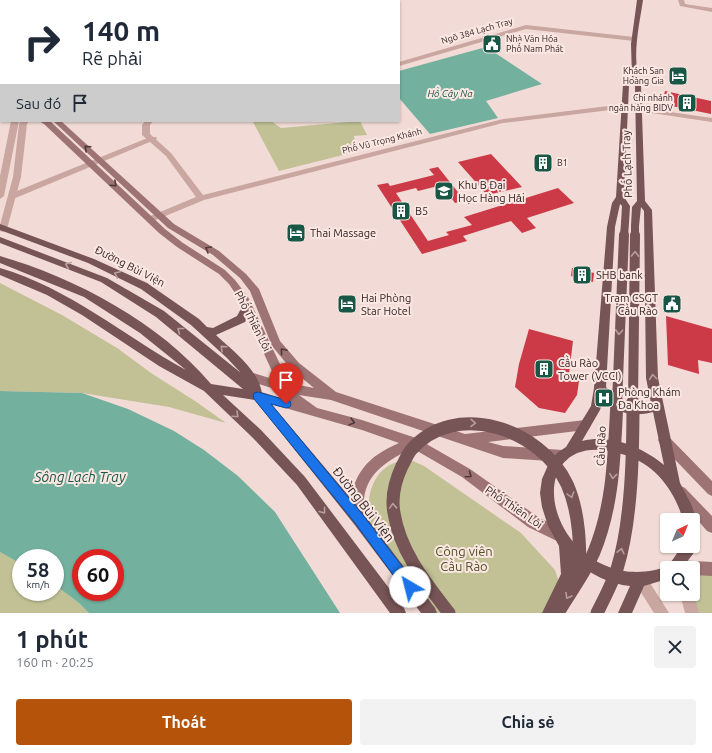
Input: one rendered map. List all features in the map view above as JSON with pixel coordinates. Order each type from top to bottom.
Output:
[{"type":"main road","name":"Phố Lạch Tray","points":[[640,0],[634,39],[634,79],[638,86],[640,202],[648,210],[652,378],[674,484]]},
{"type":"main road","name":"Phố Lạch Tray","points":[[562,539],[550,517],[546,493],[547,482],[553,467],[567,453],[596,407],[600,388],[611,226],[616,203],[620,197],[626,84],[634,79]]},
{"type":"main road","name":"Phố Thiên Lôi","points":[[50,122],[155,217],[216,253],[243,276],[254,289],[276,343],[295,366],[332,396],[503,452],[567,453]]},
{"type":"main road","name":"Cầu Rào","points":[[597,613],[617,569],[624,537],[628,509],[633,431],[630,224],[626,206],[620,197]]},
{"type":"main road","name":"Cầu Rào","points":[[558,613],[593,554],[602,530],[613,479],[630,224],[636,207],[640,202]]},
{"type":"main road","name":"Phố Thiên Lôi","points":[[155,217],[162,231],[180,245],[222,272],[243,297],[285,387],[298,401],[314,412],[362,424],[412,442],[466,473],[533,522],[562,539]]},
{"type":"main road","name":"Đường Bùi Viện","points":[[2,228],[91,261],[144,286],[182,312],[231,355],[250,376],[258,396]]},
{"type":"main road","name":"Đường Bùi Viện","points":[[0,240],[104,280],[160,314],[232,372],[258,396],[359,519],[430,613]]},
{"type":"main road","points":[[0,259],[87,294],[144,330],[192,369],[208,388],[257,434],[301,481],[399,613]]},
{"type":"main road","points":[[0,271],[50,292],[86,312],[163,362],[208,388],[258,396],[314,412]]},
{"type":"main road","points":[[204,331],[214,332],[231,325],[241,319],[247,308]]},
{"type":"main road","points":[[232,372],[285,387],[332,396]]},
{"type":"main road","points":[[600,388],[609,400],[627,410],[641,411],[658,406]]},
{"type":"main road","points":[[449,613],[414,566],[402,544],[394,518],[393,506],[396,482],[405,458],[420,441],[439,429],[463,423],[476,422],[502,428],[527,439],[550,458],[567,483],[574,504],[580,549],[580,577]]},
{"type":"main road","points":[[461,439],[585,424]]},
{"type":"main road","points":[[664,440],[712,490]]},
{"type":"main road","points":[[359,519],[357,503],[365,476],[375,464],[386,455],[412,442]]},
{"type":"main road","points":[[567,453],[581,446],[599,444],[620,447],[640,455],[658,468],[712,526]]},
{"type":"main road","points":[[674,484],[686,506],[688,513]]},
{"type":"main road","points":[[562,539],[580,558],[599,570],[619,578],[640,580],[660,576]]},
{"type":"main road","points":[[549,613],[568,575],[562,539]]},
{"type":"main road","points":[[700,569],[712,569]]},
{"type":"main road","points":[[625,613],[640,580]]},
{"type":"street","points":[[681,0],[682,6],[712,10]]},
{"type":"street","name":"Ngõ 384 Lạch Tray","points":[[400,64],[526,27],[634,39]]},
{"type":"street","name":"Phố Vũ Trọng Khánh","points":[[155,217],[201,198],[503,121],[624,106]]},
{"type":"street","points":[[638,109],[712,120]]},
{"type":"street","points":[[0,196],[15,122]]},
{"type":"street","points":[[2,228],[15,194],[22,151],[24,122]]},
{"type":"street","points":[[148,122],[146,124],[146,135],[153,139],[179,167],[201,198]]},
{"type":"street","points":[[15,194],[153,139]]},
{"type":"street","points":[[640,580],[662,613]]},
{"type":"street","points":[[689,601],[692,613]]},
{"type":"green space","points":[[253,122],[272,122],[281,128],[360,122],[367,135],[354,136],[356,147],[346,149],[347,154],[279,171]]},
{"type":"green space","points":[[0,283],[62,315],[117,348],[151,373],[226,423],[169,407],[82,393],[0,391]]},
{"type":"green space","name":"Công viên Cầu Rào","points":[[401,461],[413,461],[424,466],[521,533],[555,570],[563,594],[560,613],[437,613],[374,530],[369,511],[370,492],[379,474],[394,463]]},
{"type":"green space","points":[[0,552],[12,559],[12,601],[64,601],[64,592],[72,598],[72,601],[76,601],[89,613],[0,613]]},
{"type":"green space","points":[[700,573],[712,573],[712,613],[695,613],[694,601],[700,601]]},
{"type":"water","name":"Hồ Cây Na","points":[[486,47],[542,84],[486,101],[498,118],[430,134],[400,99],[400,71]]},
{"type":"water","name":"Sông Lạch Tray","points":[[0,391],[82,393],[128,409],[174,431],[204,450],[238,476],[275,512],[340,613],[89,613],[76,601],[124,601],[124,549],[72,549],[72,598],[64,592],[64,549],[12,549],[12,559],[0,552]]},
{"type":"building","name":"Chi nhánh ngân hàng BIDV","points":[[665,91],[711,101],[711,114],[662,104]]},
{"type":"building","points":[[491,154],[522,187],[487,195],[458,162]]},
{"type":"building","points":[[438,167],[465,201],[455,203],[442,185],[418,191],[416,188],[396,193],[428,241],[449,235],[446,232],[472,225],[464,217],[558,188],[574,203],[527,218],[536,228],[522,233],[511,221],[463,236],[467,241],[422,254],[377,185],[388,183],[390,186],[434,175],[429,169]]},
{"type":"building","name":"SHB bank","points":[[572,268],[594,273],[593,282],[571,276]]},
{"type":"building","points":[[666,316],[712,329],[712,363],[698,360],[699,374],[668,365]]},
{"type":"building","name":"Cầu Rào Tower (VCCI)","points":[[529,329],[573,341],[569,374],[579,381],[577,395],[565,413],[539,408],[515,387],[519,364]]},
{"type":"place","name":"Nhà Văn Hóa Phố Nam Phát","points":[[492,44]]},
{"type":"place","name":"Khách Sạn Hoàng Gia","points":[[678,76]]},
{"type":"place","name":"Chi nhánh ngân hàng BIDV","points":[[687,103]]},
{"type":"place","name":"B1","points":[[543,163]]},
{"type":"place","name":"Khu B Đại Học Hàng Hải","points":[[444,191]]},
{"type":"place","name":"B5","points":[[401,211]]},
{"type":"place","name":"Thai Massage","points":[[296,233]]},
{"type":"place","name":"SHB bank","points":[[582,275]]},
{"type":"place","name":"Hai Phòng Star Hotel","points":[[347,304]]},
{"type":"place","name":"Trạm CSGT Cầu Rào","points":[[672,304]]},
{"type":"place","name":"Cầu Rào Tower (VCCI)","points":[[544,369]]},
{"type":"place","name":"Phòng Khám Đa Khoa","points":[[604,398]]},
{"type":"route","points":[[286,404],[258,396],[359,519],[410,587]]}]
